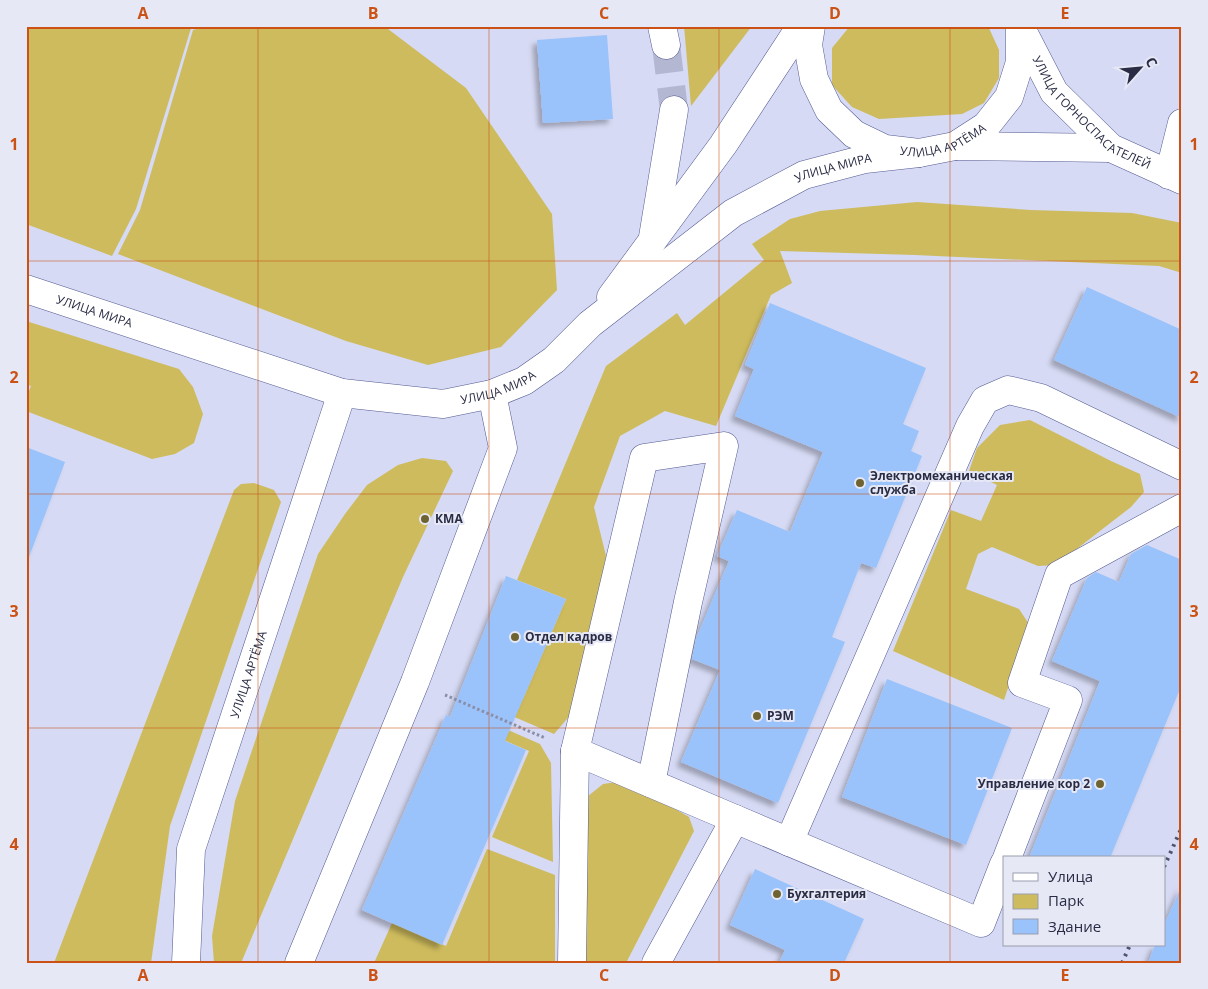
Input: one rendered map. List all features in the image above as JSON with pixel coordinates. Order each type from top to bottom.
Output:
[{"type":"street","points":[[590,324],[723,145],[801,26]]},
{"type":"street","name":"УЛИЦА АРТЁМА","points":[[811,26],[808,45],[814,80],[829,110],[854,134],[885,149],[919,153],[955,146],[986,126],[1009,97],[1020,62],[1020,26]]},
{"type":"street","name":"УЛИЦА ГОРНОСПАСАТЕЛЕЙ","points":[[1020,26],[1054,92],[1111,148],[1176,178]]},
{"type":"street","points":[[652,240],[674,110]]},
{"type":"street","points":[[1176,178],[1182,123]]},
{"type":"street","points":[[955,146],[1111,148]]},
{"type":"street","name":"УЛИЦА МИРА","points":[[26,289],[342,393],[443,404],[492,394],[524,382],[554,360],[590,324],[733,213],[804,175],[866,159],[919,153]]},
{"type":"street","points":[[789,842],[966,435],[985,400],[1008,390],[1041,398],[1182,466]]},
{"type":"street","name":"УЛИЦА АРТЁМА","points":[[186,963],[191,849],[342,393]]},
{"type":"street","points":[[299,963],[415,682],[504,448],[492,394]]},
{"type":"street","points":[[572,963],[575,751],[644,458],[724,446],[688,602],[651,783]]},
{"type":"street","points":[[1008,856],[1068,700],[1022,683],[1059,575],[1182,508]]},
{"type":"street","points":[[575,751],[981,923],[1003,867]]},
{"type":"street","points":[[656,963],[735,818]]},
{"type":"path","points":[[415,682],[575,751]]},
{"type":"green space","points":[[26,26],[197,26],[191,28],[136,209],[112,256],[26,224]]},
{"type":"green space","points":[[206,26],[374,26],[388,29],[466,88],[552,214],[557,290],[501,347],[428,365],[346,341],[118,254],[140,210],[193,30]]},
{"type":"green space","points":[[684,26],[752,26],[691,106]]},
{"type":"green space","points":[[850,26],[988,26],[999,50],[999,78],[984,103],[962,114],[879,119],[852,107],[832,85],[832,48]]},
{"type":"green space","points":[[917,202],[1031,210],[1132,213],[1182,223],[1182,273],[1159,266],[780,251],[792,283],[771,295],[716,426],[665,411],[620,436],[594,507],[606,556],[573,712],[554,734],[475,700],[523,699],[566,599],[517,580],[606,366],[677,313],[685,325],[764,260],[752,244],[790,219],[820,211]]},
{"type":"green space","points":[[26,321],[179,369],[193,387],[203,414],[194,443],[175,454],[152,459],[26,411],[26,399],[31,386],[26,384]]},
{"type":"green space","points":[[1030,420],[1140,474],[1144,492],[1131,507],[1056,565],[1038,566],[992,547],[978,554],[966,589],[1019,609],[1029,624],[1004,700],[893,651],[951,510],[981,521],[997,485],[969,471],[977,448],[1000,425]]},
{"type":"green space","points":[[422,458],[446,461],[453,471],[403,577],[241,963],[214,963],[212,936],[235,801],[318,554],[367,485],[398,465]]},
{"type":"green space","points":[[254,483],[274,490],[281,502],[170,826],[151,963],[54,963],[234,490],[241,484]]},
{"type":"green space","points":[[464,711],[540,744],[551,763],[553,862],[492,837],[529,751],[455,719]]},
{"type":"green space","points":[[617,782],[689,817],[694,831],[626,963],[582,963],[587,797],[603,784]]},
{"type":"green space","points":[[487,849],[555,875],[555,963],[374,963],[392,923],[446,946]]},
{"type":"building","points":[[607,35],[613,119],[543,123],[537,40]]},
{"type":"building","points":[[1087,287],[1182,330],[1182,418],[1054,360]]},
{"type":"building","points":[[770,303],[926,368],[903,424],[919,431],[911,451],[922,456],[876,568],[861,563],[832,637],[845,642],[778,803],[681,762],[720,670],[692,659],[696,639],[729,561],[717,556],[737,510],[790,532],[823,452],[735,416],[754,369],[745,365]]},
{"type":"building","points":[[26,447],[65,462],[29,557],[26,557]]},
{"type":"building","points":[[1147,545],[1182,560],[1182,684],[1111,856],[1030,856],[1100,681],[1052,661],[1087,578],[1096,572],[1119,582],[1131,554]]},
{"type":"building","points":[[506,576],[566,599],[505,741],[526,750],[442,945],[362,910],[446,715],[450,717]]},
{"type":"building","points":[[887,679],[1012,728],[966,845],[842,797]]},
{"type":"building","name":"Бухгалтерия","points":[[755,869],[864,919],[844,963],[779,963],[785,950],[730,925]]},
{"type":"building","points":[[1182,885],[1182,963],[1148,963],[1155,946],[1166,946],[1166,921]]},
{"type":"tunnel","points":[[666,45],[674,110]]},
{"type":"railway","points":[[1166,863],[1182,827]]},
{"type":"railway","points":[[1122,963],[1130,946]]},
{"type":"place","name":"Электромеханическая служба","points":[[860,483]]},
{"type":"place","name":"КМА","points":[[425,519]]},
{"type":"place","name":"Отдел кадров","points":[[515,637]]},
{"type":"place","name":"РЭМ","points":[[757,716]]},
{"type":"place","name":"Управление кор 2","points":[[1100,784]]},
{"type":"place","name":"Бухгалтерия","points":[[777,894]]}]
